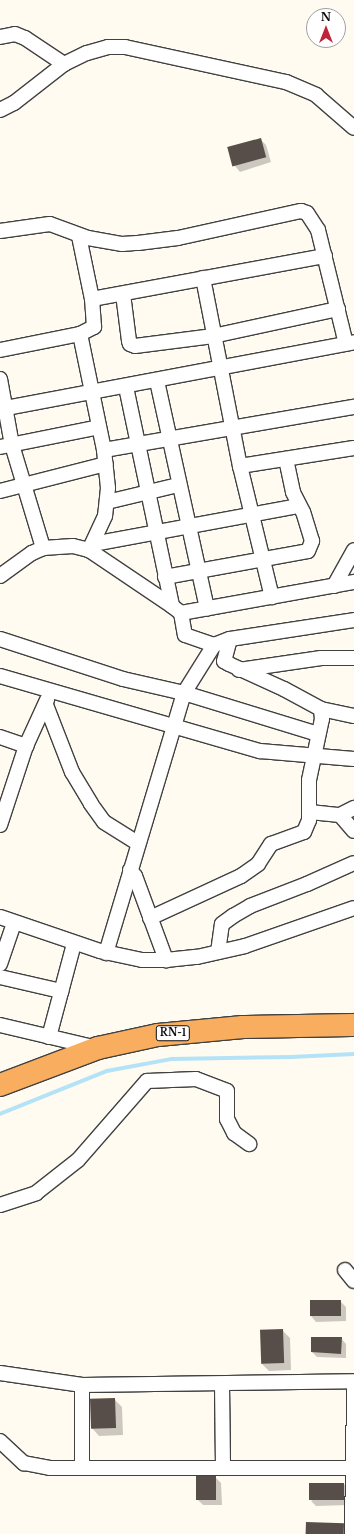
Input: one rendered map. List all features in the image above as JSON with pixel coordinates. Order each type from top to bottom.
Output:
[{"type":"highway","name":"RN-1","points":[[0,1085],[98,1048],[186,1031],[354,1025]]},
{"type":"street","points":[[0,37],[15,34],[25,38],[64,64]]},
{"type":"street","points":[[0,110],[14,103],[64,64],[87,53],[108,47],[147,50],[304,88],[354,128]]},
{"type":"street","points":[[0,231],[50,224],[79,236],[107,243],[138,243],[178,238],[301,211],[312,218],[325,256],[338,310],[350,343],[126,387],[6,408]]},
{"type":"street","points":[[0,350],[80,334],[94,327],[92,299],[79,236]]},
{"type":"street","points":[[92,299],[325,256]]},
{"type":"street","points":[[203,278],[213,336],[240,466],[272,597]]},
{"type":"street","points":[[123,294],[132,346],[173,343],[338,310]]},
{"type":"street","points":[[80,334],[105,457],[107,502],[105,516],[91,547]]},
{"type":"street","points":[[0,378],[6,408],[6,446],[23,484],[43,548]]},
{"type":"street","points":[[157,381],[187,527],[207,609]]},
{"type":"street","points":[[126,387],[146,492],[165,578],[185,635],[214,645]]},
{"type":"street","points":[[0,491],[137,446],[232,426],[354,407]]},
{"type":"street","points":[[6,446],[99,427]]},
{"type":"street","points":[[240,466],[354,448]]},
{"type":"street","points":[[165,578],[198,570],[308,551],[312,547],[305,519],[298,506],[286,459]]},
{"type":"street","points":[[107,502],[178,485]]},
{"type":"street","points":[[0,576],[32,553],[43,548],[73,546],[91,547],[251,513],[298,506]]},
{"type":"street","points":[[91,547],[176,610],[207,609],[354,582]]},
{"type":"street","points":[[334,586],[354,550]]},
{"type":"street","points":[[106,953],[184,693],[214,645],[230,639],[354,620]]},
{"type":"street","points":[[230,639],[224,661],[239,670],[284,689],[321,709],[354,716]]},
{"type":"street","points":[[0,640],[123,679],[184,693],[318,734]]},
{"type":"street","points":[[239,670],[321,658],[354,658]]},
{"type":"street","points":[[0,676],[260,751],[313,757],[354,759]]},
{"type":"street","points":[[0,825],[4,799],[26,746],[46,705],[47,690]]},
{"type":"street","points":[[46,705],[72,772],[91,804],[104,822],[138,843]]},
{"type":"street","points":[[150,918],[241,876],[258,864],[271,844],[304,832],[308,826],[310,812],[308,780],[322,719],[321,709]]},
{"type":"street","points":[[0,737],[26,746]]},
{"type":"street","points":[[310,812],[340,815],[354,808]]},
{"type":"street","points":[[340,815],[354,831]]},
{"type":"street","points":[[218,952],[222,924],[233,916],[250,906],[308,884],[354,863]]},
{"type":"street","points":[[130,870],[135,876],[166,960]]},
{"type":"street","points":[[0,917],[74,944],[106,953],[142,960],[182,960],[245,946],[354,908]]},
{"type":"street","points":[[0,964],[14,923]]},
{"type":"street","points":[[49,1037],[74,944]]},
{"type":"street","points":[[0,977],[61,991]]},
{"type":"street","points":[[0,1025],[98,1048]]},
{"type":"street","points":[[0,1205],[36,1193],[78,1160],[147,1081],[196,1079],[227,1092],[228,1119],[234,1133],[249,1144]]},
{"type":"street","points":[[345,1270],[354,1281]]},
{"type":"street","points":[[0,1373],[82,1385],[222,1384],[290,1380],[351,1380],[352,1534]]},
{"type":"street","points":[[222,1384],[223,1467]]},
{"type":"street","points":[[82,1385],[82,1468]]},
{"type":"street","points":[[0,1441],[15,1457],[36,1466],[82,1468],[352,1468]]},
{"type":"building","points":[[261,138],[266,157],[232,166],[227,147]]},
{"type":"building","points":[[310,1300],[341,1300],[341,1316],[310,1316]]},
{"type":"building","points":[[283,1329],[284,1363],[261,1364],[260,1330]]},
{"type":"building","points":[[311,1337],[342,1337],[341,1354],[311,1352]]},
{"type":"building","points":[[115,1398],[116,1428],[91,1429],[90,1399]]},
{"type":"building","points":[[196,1476],[216,1476],[216,1500],[196,1500]]},
{"type":"building","points":[[309,1483],[344,1483],[344,1500],[309,1500]]},
{"type":"building","points":[[306,1522],[344,1523],[344,1534],[306,1534]]},
{"type":"waterway","points":[[0,1114],[107,1071],[172,1059],[291,1057],[354,1054]]}]
